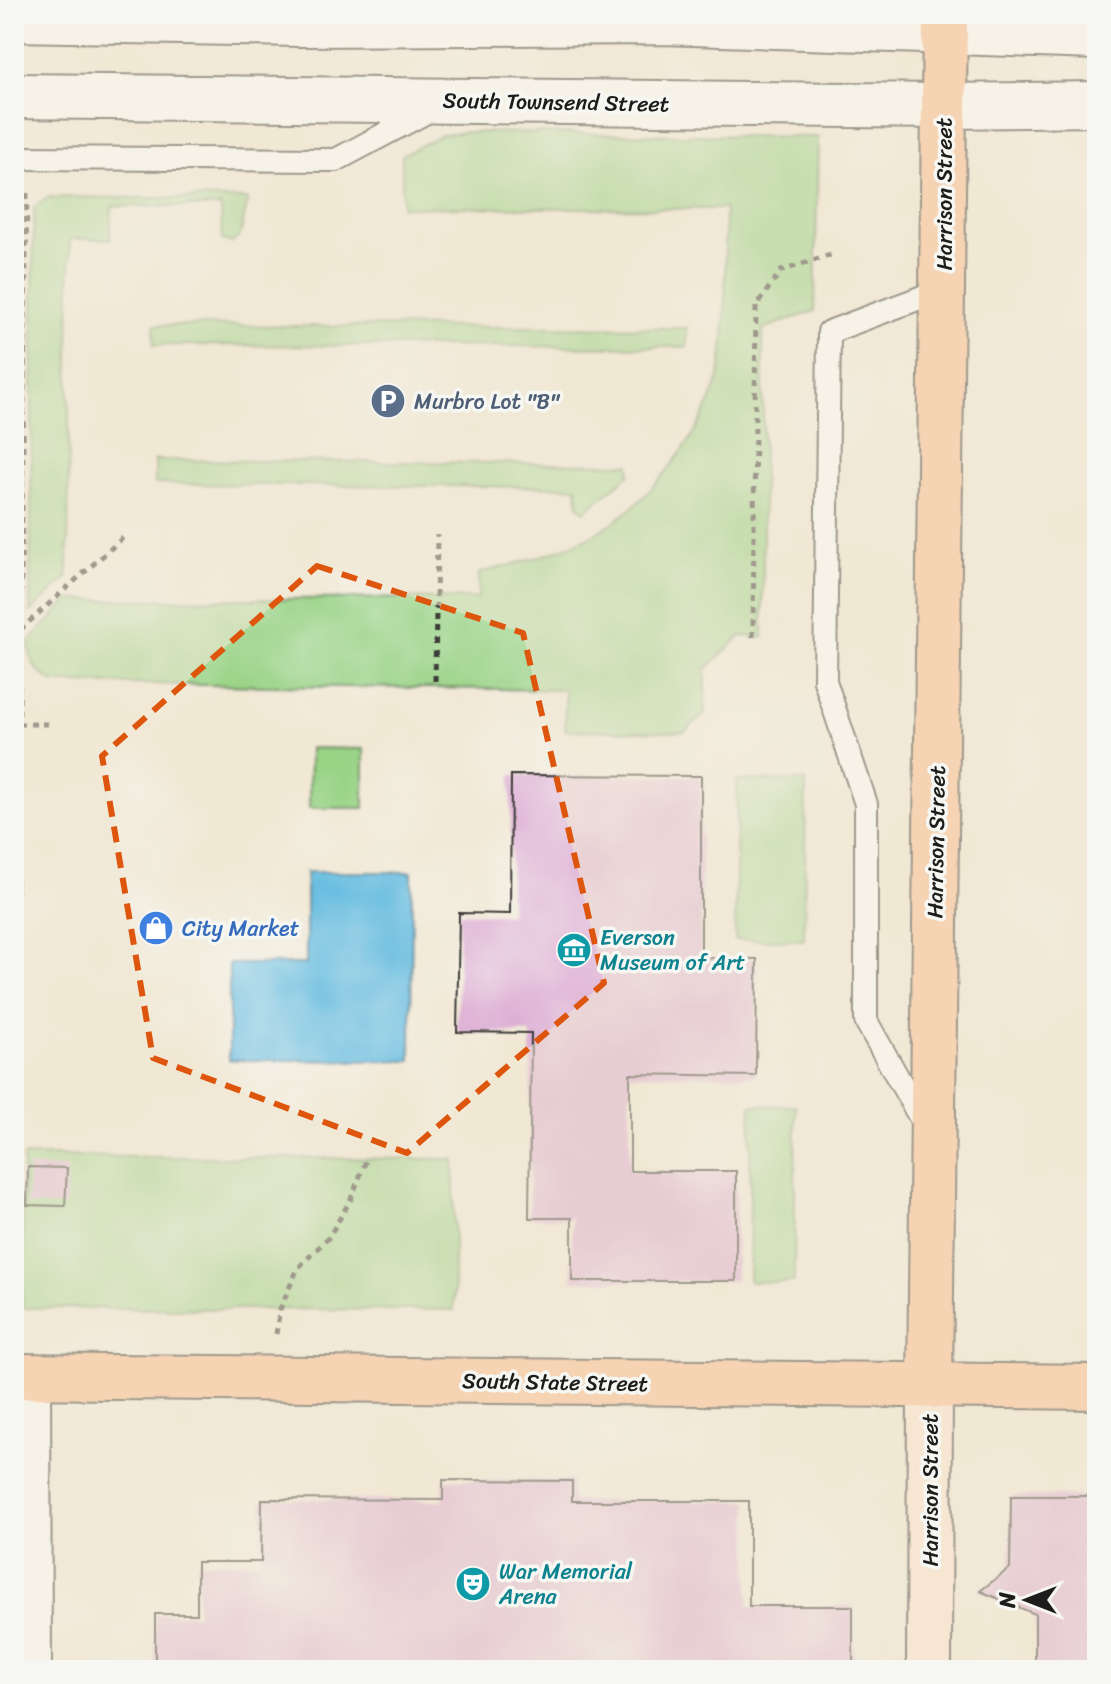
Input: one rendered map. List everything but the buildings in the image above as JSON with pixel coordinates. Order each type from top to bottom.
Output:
[{"type":"main road","name":"Harrison Street","points":[[929,1670],[945,23]]},
{"type":"main road","name":"South State Street","points":[[21,1376],[1097,1387]]},
{"type":"street","points":[[14,19],[945,23],[1097,37]]},
{"type":"street","name":"South Townsend Street","points":[[14,96],[945,106],[1097,104]]},
{"type":"street","points":[[21,1376],[30,1670]]},
{"type":"lane","points":[[21,158],[336,160],[447,101]]},
{"type":"lane","points":[[932,1137],[866,1021],[866,804],[825,681],[829,332],[944,289]]},
{"type":"path","points":[[14,1027],[21,158]]},
{"type":"path","points":[[753,637],[756,306],[781,271],[834,254]]},
{"type":"path","points":[[19,631],[126,535]]},
{"type":"path","points":[[435,681],[437,535]]},
{"type":"path","points":[[18,724],[54,724]]},
{"type":"path","points":[[14,1119],[24,1119]]},
{"type":"path","points":[[270,1379],[280,1309],[298,1268],[329,1237],[351,1199],[367,1158]]},
{"type":"highlighted area","points":[[317,566],[523,633],[604,983],[407,1153],[153,1058],[102,756]]},
{"type":"green space","points":[[465,132],[818,137],[815,311],[763,329],[763,638],[741,636],[706,669],[705,714],[684,732],[565,730],[565,690],[55,683],[43,675],[32,662],[29,642],[68,600],[478,598],[479,573],[570,546],[594,534],[638,502],[682,451],[706,412],[721,368],[725,311],[725,209],[402,207],[402,155],[441,135]]},
{"type":"green space","points":[[49,197],[248,199],[240,236],[232,243],[222,240],[221,207],[112,206],[110,239],[70,239],[68,576],[30,613],[34,207]]},
{"type":"green space","points":[[154,325],[687,328],[687,347],[154,345]]},
{"type":"green space","points":[[155,460],[630,464],[630,474],[585,511],[578,505],[577,487],[155,484]]},
{"type":"green space","points":[[310,748],[364,749],[364,808],[309,808]]},
{"type":"green space","points":[[737,780],[806,781],[804,940],[735,940]]},
{"type":"green space","points":[[751,1105],[796,1106],[794,1282],[749,1282]]},
{"type":"green space","points":[[23,1156],[454,1159],[454,1310],[22,1308]]},
{"type":"water","points":[[306,872],[412,872],[411,1061],[229,1060],[229,964],[306,964]]},
{"type":"place","name":"Murbro Lot \"B\"","points":[[388,401]]},
{"type":"place","name":"City Market","points":[[156,928]]},
{"type":"place","name":"Everson Museum of Art","points":[[574,950]]},
{"type":"place","name":"War Memorial Arena","points":[[473,1584]]}]
